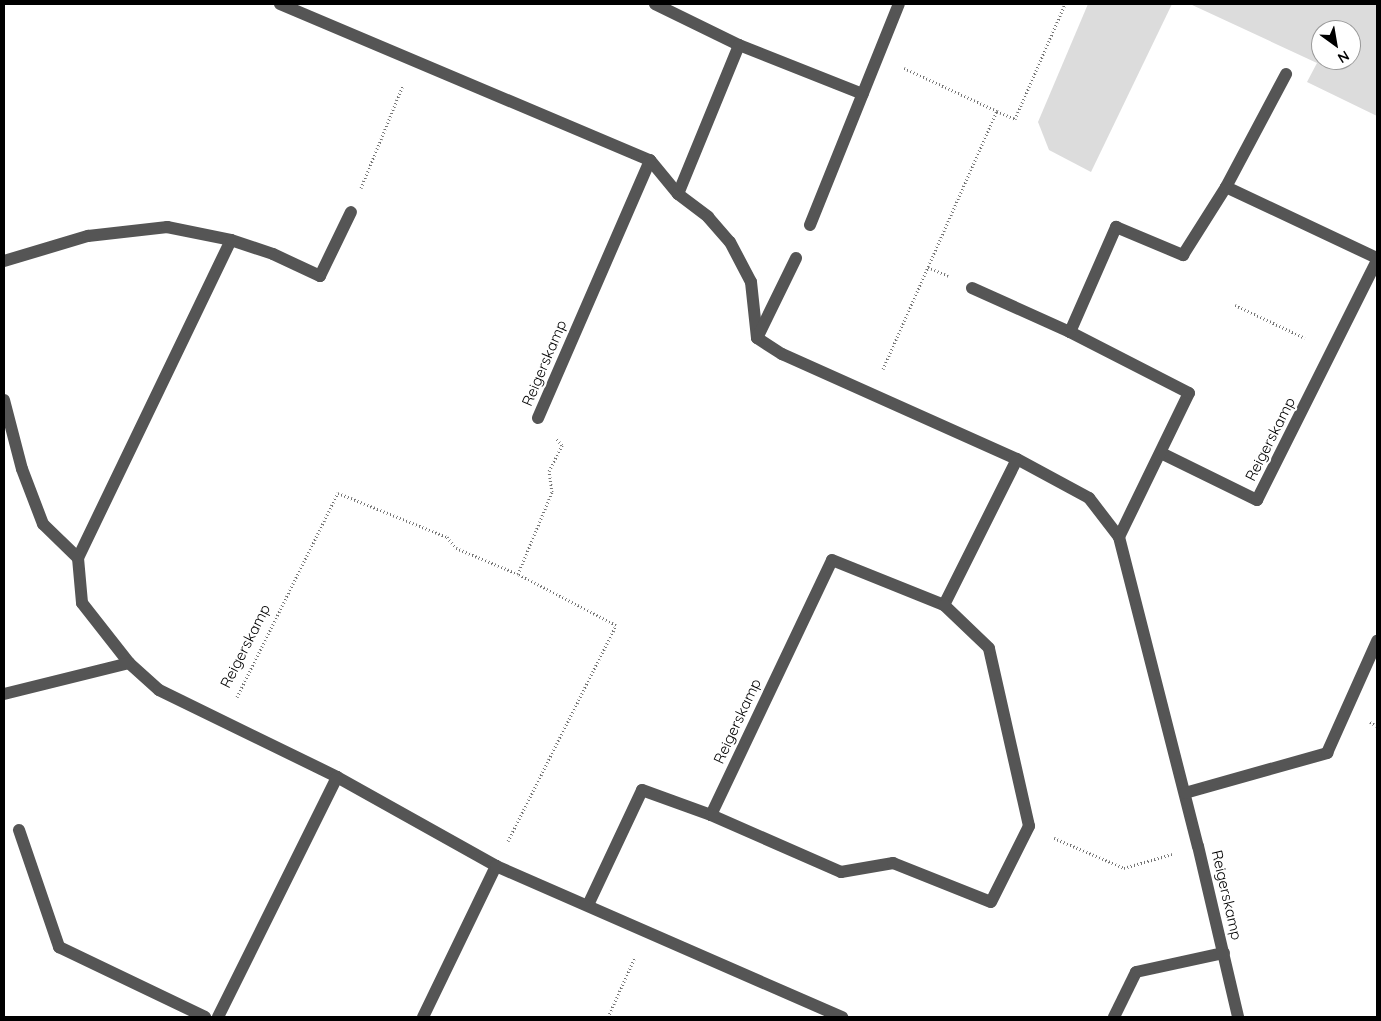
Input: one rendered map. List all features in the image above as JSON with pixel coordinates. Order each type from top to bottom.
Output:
[{"type":"street","points":[[280,4],[306,8],[412,61],[650,160],[678,194],[708,217],[730,242],[750,282],[757,338]]},
{"type":"street","points":[[655,4],[739,45],[863,94]]},
{"type":"street","points":[[810,225],[899,4]]},
{"type":"street","points":[[678,194],[739,45]]},
{"type":"street","points":[[1070,332],[1116,227],[1183,255],[1226,187],[1286,74]]},
{"type":"street","name":"Reigerskamp","points":[[538,418],[650,160]]},
{"type":"street","name":"Reigerskamp","points":[[1161,453],[1257,500],[1333,351],[1377,259],[1226,187]]},
{"type":"street","points":[[4,261],[88,236],[167,227],[231,240],[273,254],[320,276],[351,212]]},
{"type":"street","points":[[231,240],[78,558],[82,604],[129,663],[159,690],[336,777],[496,866],[842,1017]]},
{"type":"street","points":[[757,338],[796,258]]},
{"type":"street","points":[[972,288],[1070,332],[1189,393],[1119,537]]},
{"type":"street","name":"Reigerskamp","points":[[757,338],[782,354],[1017,459],[1089,498],[1119,537],[1185,793],[1238,1017]]},
{"type":"street","points":[[4,400],[22,469],[43,524],[78,558]]},
{"type":"street","points":[[944,605],[1017,459]]},
{"type":"street","name":"Reigerskamp","points":[[710,815],[832,560],[944,605],[990,648],[1028,826]]},
{"type":"street","points":[[1185,793],[1327,753],[1377,641]]},
{"type":"street","points":[[4,694],[129,663]]},
{"type":"street","points":[[218,1017],[336,777]]},
{"type":"street","points":[[588,905],[642,790],[710,815],[841,872],[893,863],[991,902],[1028,826]]},
{"type":"street","points":[[19,830],[59,947],[205,1017]]},
{"type":"street","points":[[423,1017],[496,866]]},
{"type":"street","name":"Reigerskamp","points":[[1114,1017],[1136,972],[1224,953]]},
{"type":"path","points":[[877,56],[1015,119],[1065,4]]},
{"type":"path","points":[[351,212],[412,61]]},
{"type":"path","points":[[872,395],[997,111]]},
{"type":"path","points":[[1236,305],[1333,351]]},
{"type":"path","name":"Reigerskamp","points":[[518,574],[552,492],[549,471],[562,445],[538,418]]},
{"type":"path","name":"Reigerskamp","points":[[224,722],[338,493],[447,537],[456,548],[518,574],[616,625],[496,866]]},
{"type":"path","name":"Reigerskamp","points":[[1028,826],[1124,868],[1198,846]]},
{"type":"path","points":[[608,1017],[647,931]]},
{"type":"shaded area","points":[[1088,4],[1172,4],[1091,172],[1049,150],[1038,122]]},
{"type":"shaded area","points":[[1190,4],[1377,4],[1377,116],[1307,82],[1313,70],[1361,70],[1361,20],[1311,20],[1311,60]]}]
